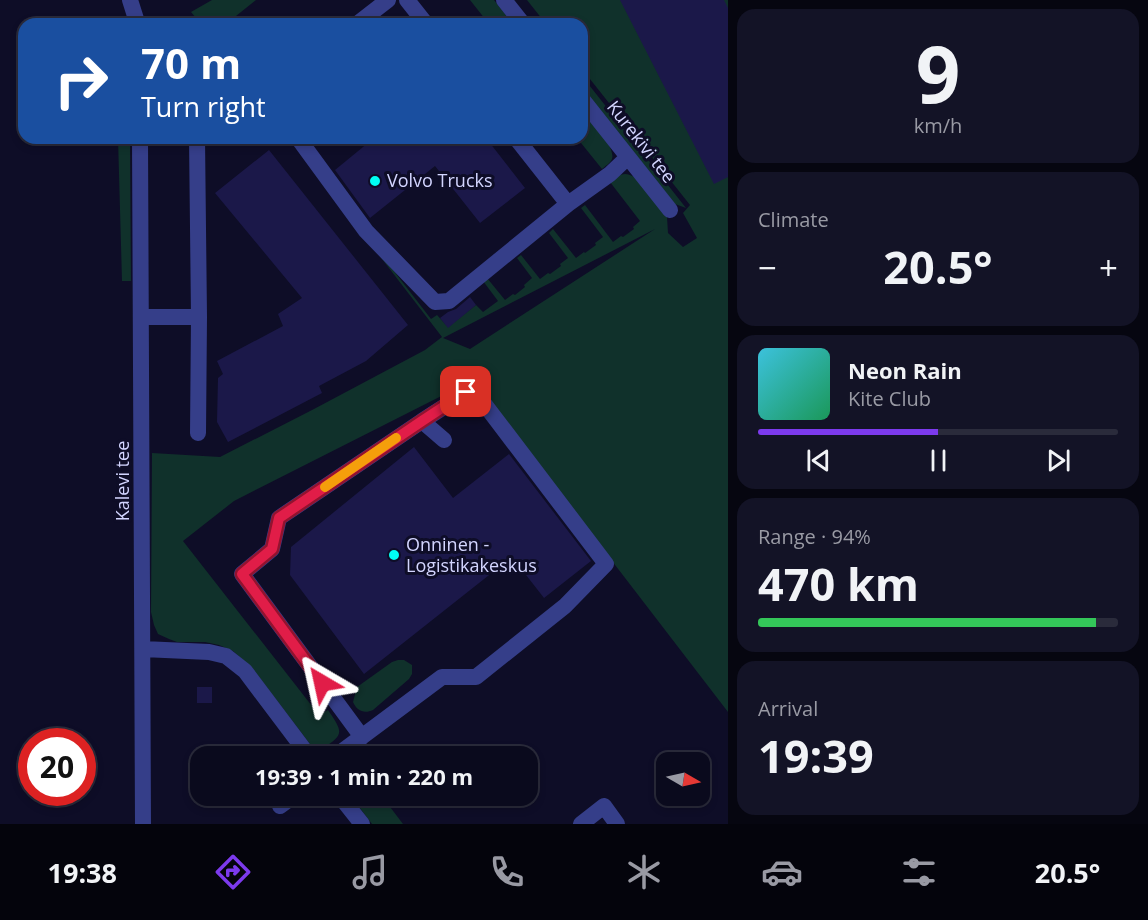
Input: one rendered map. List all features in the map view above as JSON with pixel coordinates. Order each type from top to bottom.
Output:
[{"type":"street","points":[[129,0],[136,18]]},
{"type":"street","points":[[365,18],[388,0]]},
{"type":"street","points":[[406,0],[421,18]]},
{"type":"street","points":[[504,0],[518,18]]},
{"type":"street","name":"Kurekivi tee","points":[[588,107],[670,210]]},
{"type":"street","name":"Kalevi tee","points":[[140,144],[143,824]]},
{"type":"street","points":[[197,144],[198,433]]},
{"type":"street","points":[[302,144],[366,231],[435,302],[449,301],[568,204],[610,174],[628,157]]},
{"type":"street","points":[[521,144],[568,204]]},
{"type":"street","points":[[141,317],[199,317]]},
{"type":"street","points":[[350,746],[362,737],[442,677],[476,677],[565,606],[606,564],[476,393],[466,392],[279,518],[272,549],[242,574],[362,737]]},
{"type":"street","points":[[422,421],[444,440]]},
{"type":"street","points":[[143,649],[209,652],[226,656],[245,671],[301,746]]},
{"type":"street","points":[[348,806],[362,824]]},
{"type":"street","points":[[581,824],[604,806],[618,824]]},
{"type":"green space","points":[[212,0],[256,0],[234,18],[196,18],[191,12]]},
{"type":"green space","points":[[470,0],[494,0],[508,18],[484,18]]},
{"type":"green space","points":[[527,0],[728,0],[728,712],[473,380],[234,501],[183,541],[319,715],[328,710],[339,728],[338,736],[334,740],[325,746],[310,744],[253,669],[233,651],[205,642],[177,642],[158,634],[151,612],[152,453],[220,457],[425,350],[442,337],[294,144],[431,319],[437,315],[448,327],[476,305],[483,312],[498,301],[483,281],[487,278],[505,300],[525,287],[524,285],[532,278],[517,258],[521,255],[540,279],[561,266],[560,264],[568,258],[549,233],[553,229],[576,258],[596,245],[595,243],[603,237],[581,208],[585,205],[613,242],[634,229],[633,227],[640,221],[610,182],[623,174],[636,178],[667,217],[668,233],[683,247],[697,238],[683,213],[690,205],[588,77],[588,18],[541,18]],"holes":[[[655,229],[470,349],[443,338]]]},
{"type":"green space","points":[[588,84],[686,208],[675,204],[588,95]]},
{"type":"green space","points":[[588,117],[602,133],[612,154],[609,164],[602,169],[582,144],[588,144]]},
{"type":"green space","points":[[118,144],[130,144],[131,281],[122,281]]},
{"type":"green space","points":[[398,660],[404,660],[412,665],[412,674],[409,679],[373,710],[364,712],[359,710],[353,702],[357,687]]},
{"type":"green space","points":[[358,806],[389,806],[403,824],[372,824]]},
{"type":"building","points":[[620,0],[724,0],[728,8],[728,177],[714,184]]},
{"type":"building","name":"Volvo Trucks","points":[[367,144],[491,144],[525,188],[480,223],[435,166],[370,218],[335,170]]},
{"type":"building","points":[[269,150],[408,325],[366,361],[319,386],[322,393],[228,442],[217,422],[218,378],[223,374],[217,361],[283,326],[278,314],[302,298],[215,193]]},
{"type":"building","points":[[470,297],[476,305],[448,328],[440,318],[456,309]]},
{"type":"building","name":"Onninen - Logistikakeskus","points":[[414,447],[453,498],[509,454],[591,561],[544,598],[512,557],[364,674],[290,575],[291,547]]},
{"type":"building","points":[[197,687],[212,687],[212,703],[197,703]]},
{"type":"slow traffic","points":[[325,487],[396,438]]},
{"type":"place","name":"Volvo Trucks","points":[[375,181]]},
{"type":"place","name":"Onninen - Logistikakeskus","points":[[394,555]]},
{"type":"route","points":[[322,683],[242,574],[272,549],[279,518],[466,392]]}]
